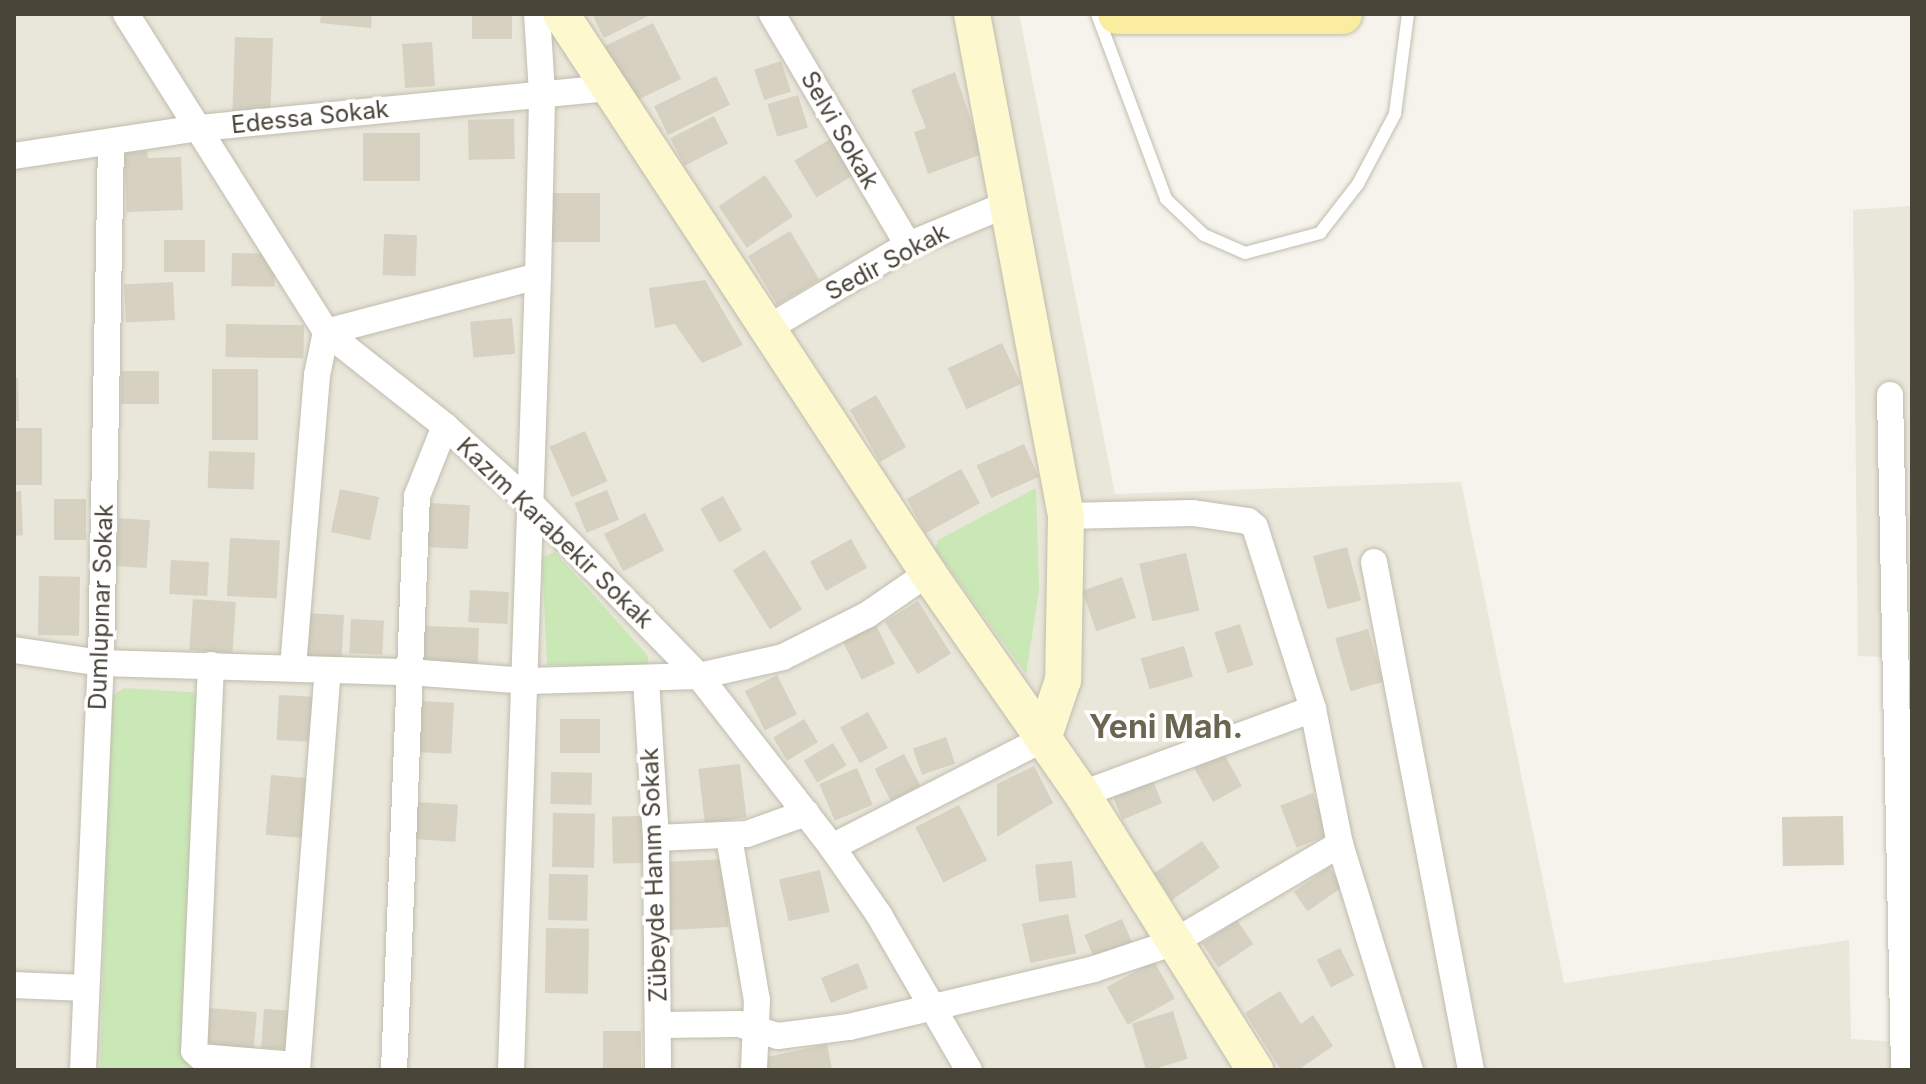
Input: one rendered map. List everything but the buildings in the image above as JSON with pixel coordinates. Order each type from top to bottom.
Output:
[{"type":"main road","points":[[561,14],[770,327],[928,573],[1082,794],[1172,943],[1255,1070]]},
{"type":"main road","points":[[972,14],[1066,516],[1063,680],[1043,739]]},
{"type":"main road","points":[[1118,14],[1342,14]]},
{"type":"street","name":"Kazım Karabekir Sokak","points":[[126,14],[326,332],[445,426],[528,501],[699,676],[832,847],[969,1070]]},
{"type":"street","points":[[511,1070],[528,681],[528,501],[538,276],[542,93],[537,14]]},
{"type":"street","name":"Selvi Sokak","points":[[772,14],[908,245]]},
{"type":"street","name":"Edessa Sokak","points":[[14,156],[200,128],[608,88]]},
{"type":"street","name":"Dumlupınar Sokak","points":[[83,1070],[101,663],[111,143]]},
{"type":"street","name":"Sedir Sokak","points":[[770,327],[908,245],[1008,204]]},
{"type":"street","points":[[293,667],[317,375],[326,332],[538,276]]},
{"type":"street","points":[[1890,395],[1904,1070]]},
{"type":"street","points":[[394,1070],[417,496],[445,426]]},
{"type":"street","points":[[1066,516],[1193,513],[1248,521],[1255,527],[1313,709],[1340,844],[1410,1070]]},
{"type":"street","points":[[1374,562],[1471,1070]]},
{"type":"street","points":[[14,650],[101,663],[293,667],[528,681],[646,680],[699,676],[783,657],[867,615],[928,573]]},
{"type":"street","points":[[211,665],[194,1051],[201,1057],[297,1068],[328,671]]},
{"type":"street","name":"Zübeyde Hanım Sokak","points":[[646,680],[656,838],[658,1070]]},
{"type":"street","points":[[1082,794],[1313,709]]},
{"type":"street","points":[[832,847],[1043,739]]},
{"type":"street","points":[[656,838],[729,837],[806,813]]},
{"type":"street","points":[[729,837],[757,1000],[754,1070]]},
{"type":"street","points":[[659,1025],[739,1024],[756,1031],[792,1035],[1094,969],[1172,943],[1340,844]]},
{"type":"street","points":[[14,985],[85,988]]},
{"type":"lane","points":[[1097,14],[1166,199],[1204,235],[1245,253],[1320,233],[1358,184],[1395,114],[1408,14]]},
{"type":"shaded area","points":[[14,14],[1019,14],[1115,494],[1461,482],[1564,983],[1849,940],[1851,1039],[1900,1042],[1910,658],[1858,656],[1853,210],[1912,206],[1912,1070],[14,1070]]},
{"type":"green space","points":[[1036,488],[1039,590],[1026,674],[935,549],[938,540]]},
{"type":"green space","points":[[555,552],[648,656],[648,666],[547,665],[542,558]]},
{"type":"green space","points":[[124,688],[201,693],[183,1055],[229,1070],[100,1070],[111,697]]},
{"type":"district","name":"Yeni Mah.","points":[[1166,727]]}]
